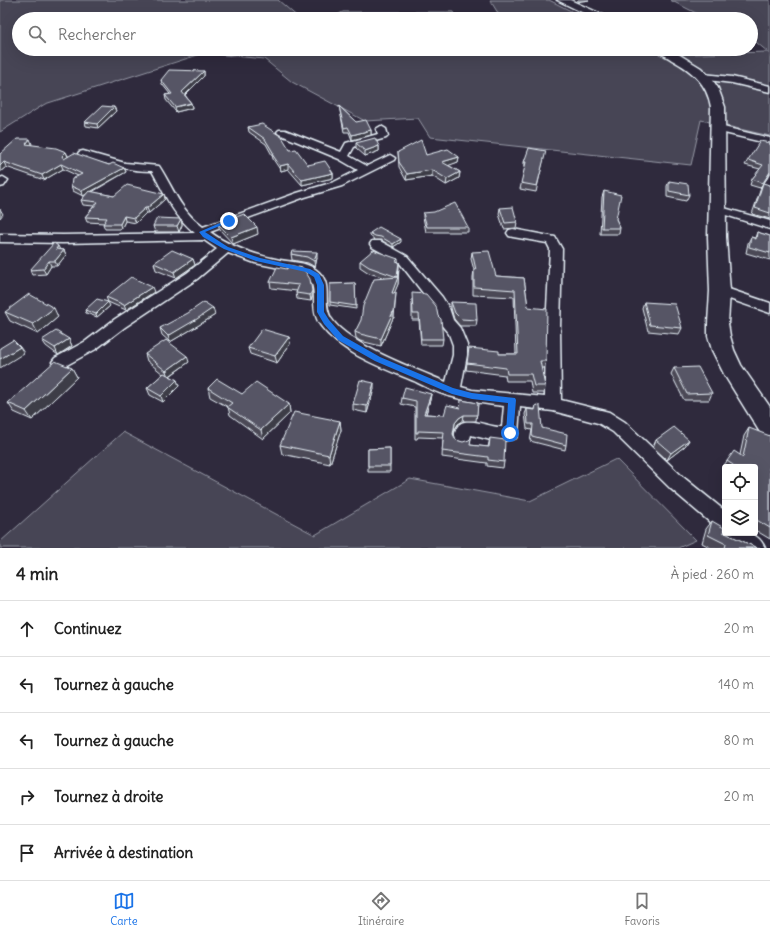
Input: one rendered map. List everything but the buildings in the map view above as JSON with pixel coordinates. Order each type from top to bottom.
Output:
[{"type":"street","points":[[562,0],[589,12]]},
{"type":"street","points":[[674,56],[689,65],[703,77],[712,88],[718,107],[719,129],[717,209],[720,291],[718,323],[723,350],[733,370],[770,427]]},
{"type":"street","points":[[703,77],[732,80],[770,89]]},
{"type":"street","points":[[343,157],[350,145],[383,136],[381,128]]},
{"type":"street","points":[[719,129],[770,141]]},
{"type":"street","points":[[282,132],[343,157],[365,169]]},
{"type":"street","points":[[83,154],[124,166],[135,168],[155,168],[170,197],[188,221],[203,234],[226,248],[258,260],[308,270],[316,276],[320,285],[320,312],[326,322],[341,338],[378,359],[452,391],[472,396],[553,404],[603,417],[619,427],[677,483],[722,520]]},
{"type":"street","points":[[0,238],[63,239],[203,234],[301,195],[338,184],[365,169],[390,158]]},
{"type":"street","points":[[717,209],[770,225]]},
{"type":"street","points":[[513,233],[546,238],[554,244],[556,250],[553,328],[553,404]]},
{"type":"street","points":[[376,244],[403,259],[438,300],[444,311],[446,322],[455,332],[460,345],[460,355],[452,391]]},
{"type":"street","points":[[60,362],[91,345],[120,323],[192,276],[226,248]]},
{"type":"street","points":[[720,291],[770,308]]},
{"type":"street","points":[[462,440],[464,430],[468,427],[504,436],[510,433],[512,400]]},
{"type":"street","points":[[740,536],[754,548]]},
{"type":"shaded area","points":[[0,0],[278,0],[292,12],[12,12],[12,56],[195,56],[45,104],[0,132]]},
{"type":"shaded area","points":[[490,0],[549,0],[573,12],[497,12]]},
{"type":"shaded area","points":[[670,0],[770,0],[770,136],[701,120],[691,165],[430,137],[418,118],[365,121],[292,82],[264,59],[234,56],[758,56],[758,52],[768,52],[758,44],[758,12],[694,12]]},
{"type":"shaded area","points":[[123,432],[315,535],[410,479],[530,501],[616,459],[696,540],[678,548],[0,548],[0,542]]},
{"type":"route","points":[[229,221],[202,232],[205,236],[219,245],[258,260],[308,270],[316,276],[320,285],[320,312],[326,322],[341,338],[378,359],[452,391],[472,396],[512,400],[510,433]]}]
